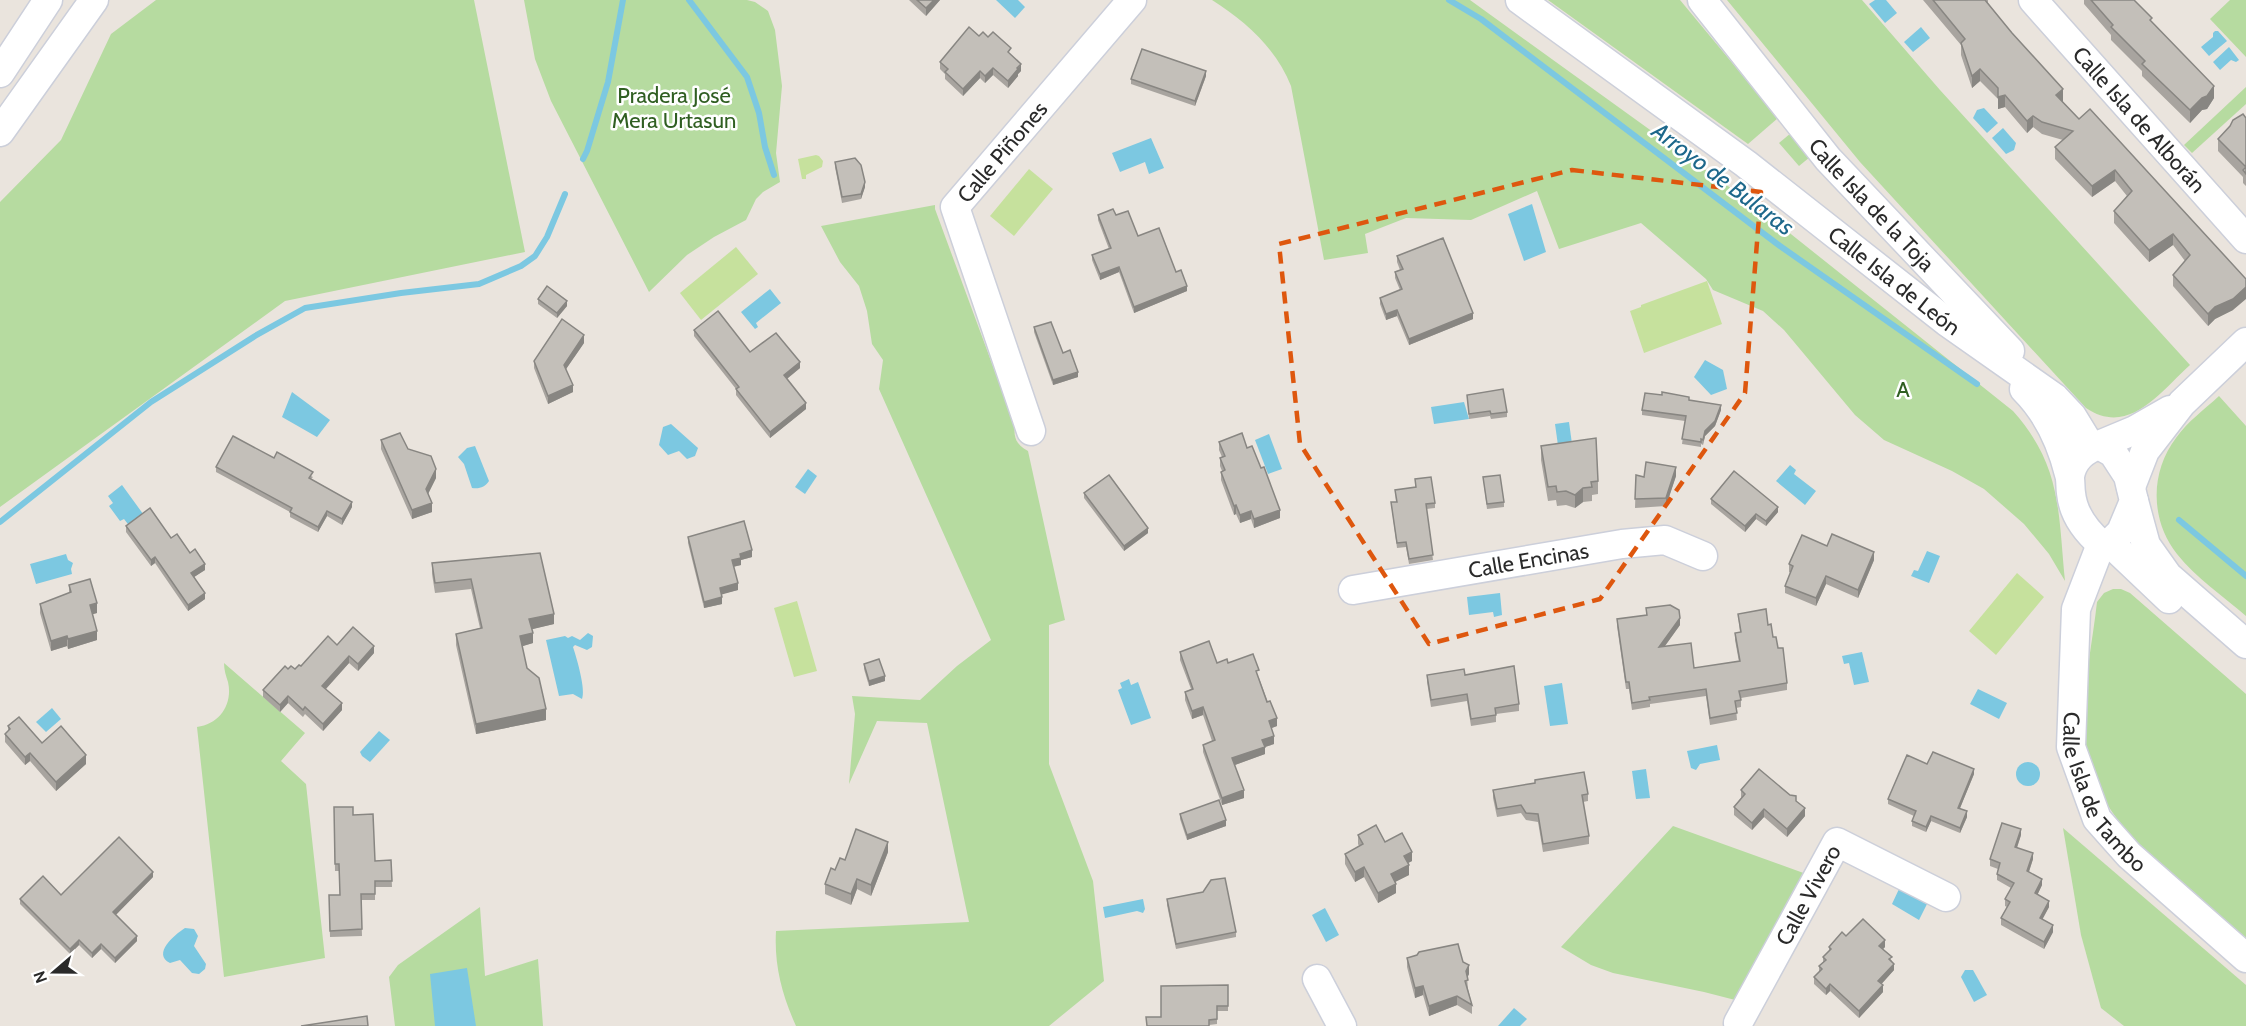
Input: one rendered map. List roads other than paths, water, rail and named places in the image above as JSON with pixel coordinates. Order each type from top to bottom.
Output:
[{"type":"street","points":[[0,73],[48,0]]},
{"type":"street","points":[[0,132],[94,0]]},
{"type":"street","name":"Calle Piñones","points":[[1031,430],[955,207],[1132,0]]},
{"type":"street","name":"Calle Isla de León","points":[[1520,0],[1746,164],[1980,346],[2055,398],[2095,446],[2113,453],[2128,476],[2146,545],[2168,576],[2246,644]]},
{"type":"street","name":"Calle Isla de la Toja","points":[[1702,0],[1828,159],[2055,398]]},
{"type":"street","name":"Calle Isla de Alborán","points":[[2036,1],[2246,239]]},
{"type":"street","points":[[2106,543],[2121,532],[2145,451],[2182,403],[2246,342]]},
{"type":"street","name":"Calle Isla de León","points":[[1980,346],[2038,403],[2054,430],[2070,476],[2071,496],[2077,514],[2087,532],[2106,543],[2133,565],[2246,666]]},
{"type":"street","points":[[2070,476],[2072,465],[2095,446],[2135,430],[2182,403]]},
{"type":"street","name":"Calle Encinas","points":[[1353,590],[1633,543],[1665,540],[1703,556]]},
{"type":"street","name":"Calle Isla de Tambo","points":[[2106,543],[2087,579],[2076,609],[2071,747],[2097,819],[2129,855],[2246,958]]},
{"type":"street","points":[[2087,579],[2105,567],[2133,565]]},
{"type":"street","name":"Calle Vivero","points":[[1738,1023],[1837,842],[1946,897]]},
{"type":"street","points":[[1317,978],[1342,1026]]},
{"type":"water","points":[[996,0],[1018,0],[1025,7],[1015,18]]},
{"type":"water","points":[[1875,0],[1886,0],[1897,13],[1885,23],[1869,4]]},
{"type":"water","points":[[1921,27],[1930,38],[1913,52],[1904,42]]},
{"type":"water","points":[[2215,31],[2218,31],[2227,41],[2209,56],[2201,47],[2213,37]]},
{"type":"water","points":[[2229,47],[2239,60],[2236,62],[2231,60],[2220,70],[2213,62]]},
{"type":"water","points":[[1984,108],[1998,123],[1987,133],[1973,118],[1977,110]]},
{"type":"water","points":[[2003,128],[2016,143],[2014,150],[2006,154],[1992,138]]},
{"type":"water","points":[[1151,138],[1164,168],[1149,174],[1145,162],[1120,172],[1112,153]]},
{"type":"water","points":[[1532,204],[1546,252],[1524,261],[1508,214]]},
{"type":"water","points":[[770,289],[781,303],[756,323],[758,327],[755,329],[741,312]]},
{"type":"water","points":[[1705,360],[1723,370],[1727,389],[1711,395],[1694,377]]},
{"type":"water","points":[[292,392],[330,420],[317,437],[282,417]]},
{"type":"water","points":[[1464,402],[1469,419],[1434,424],[1431,407]]},
{"type":"water","points":[[1569,422],[1575,466],[1561,467],[1555,424]]},
{"type":"water","points":[[671,424],[698,448],[695,456],[687,459],[679,451],[668,455],[659,445],[663,427]]},
{"type":"water","points":[[1269,434],[1282,469],[1268,474],[1255,440]]},
{"type":"water","points":[[475,446],[489,481],[484,486],[472,488],[464,464],[458,457],[467,448]]},
{"type":"water","points":[[1790,465],[1796,470],[1794,474],[1816,491],[1805,505],[1776,481]]},
{"type":"water","points":[[808,469],[817,476],[805,494],[795,487]]},
{"type":"water","points":[[122,485],[146,518],[131,528],[124,519],[120,521],[109,506],[113,503],[108,496]]},
{"type":"water","points":[[1927,551],[1940,556],[1929,583],[1911,576],[1914,570],[1918,571]]},
{"type":"water","points":[[66,554],[68,560],[73,563],[72,574],[36,584],[30,564]]},
{"type":"water","points":[[1500,593],[1502,615],[1494,617],[1493,612],[1469,615],[1467,597]]},
{"type":"water","points":[[588,633],[593,636],[592,647],[587,650],[575,645],[573,647],[582,682],[582,699],[573,694],[559,696],[546,640],[572,636],[580,640]]},
{"type":"water","points":[[1862,652],[1869,682],[1854,685],[1849,663],[1844,664],[1842,656]]},
{"type":"water","points":[[1129,679],[1131,685],[1138,682],[1151,718],[1131,725],[1118,690],[1122,688],[1120,683]]},
{"type":"water","points":[[1562,683],[1568,724],[1550,726],[1544,686]]},
{"type":"water","points":[[1978,689],[2007,703],[1999,719],[1970,704]]},
{"type":"water","points":[[52,708],[61,719],[46,732],[36,722]]},
{"type":"water","points":[[379,731],[390,740],[370,762],[360,752]]},
{"type":"water","points":[[1717,745],[1720,760],[1700,764],[1696,770],[1691,768],[1687,751]]},
{"type":"water","points":[[2028,762],[2037,765],[2040,774],[2037,783],[2028,786],[2019,783],[2016,774],[2019,765]]},
{"type":"water","points":[[1646,769],[1650,798],[1636,799],[1632,771]]},
{"type":"water","points":[[1899,889],[1927,904],[1919,920],[1892,904]]},
{"type":"water","points":[[1143,899],[1145,909],[1143,913],[1137,911],[1105,918],[1103,907]]},
{"type":"water","points":[[1325,908],[1339,935],[1326,942],[1312,915]]},
{"type":"water","points":[[185,928],[194,929],[198,936],[194,946],[206,964],[205,969],[199,974],[192,973],[180,960],[170,963],[163,955],[175,935]]},
{"type":"water","points":[[467,968],[476,1026],[435,1026],[430,974]]},
{"type":"water","points":[[1965,970],[1973,970],[1987,995],[1974,1002],[1961,977]]},
{"type":"water","points":[[1514,1008],[1527,1019],[1520,1026],[1498,1026]]},
{"type":"waterway","points":[[583,159],[608,82],[623,0]]},
{"type":"waterway","points":[[689,0],[747,77],[759,113],[765,147],[774,175]]},
{"type":"waterway","name":"Arroyo de Bularas","points":[[1449,0],[1481,19],[1780,246],[1977,384]]},
{"type":"waterway","points":[[0,522],[151,402],[255,336],[305,308],[479,284],[521,266],[535,256],[547,237],[565,194]]},
{"type":"waterway","name":"Arroyo de Bularas","points":[[2179,520],[2246,576]]},
{"type":"park label","name":"Pradera José Mera Urtasun","points":[[674,108]]},
{"type":"park label","name":"A","points":[[1903,389]]}]
